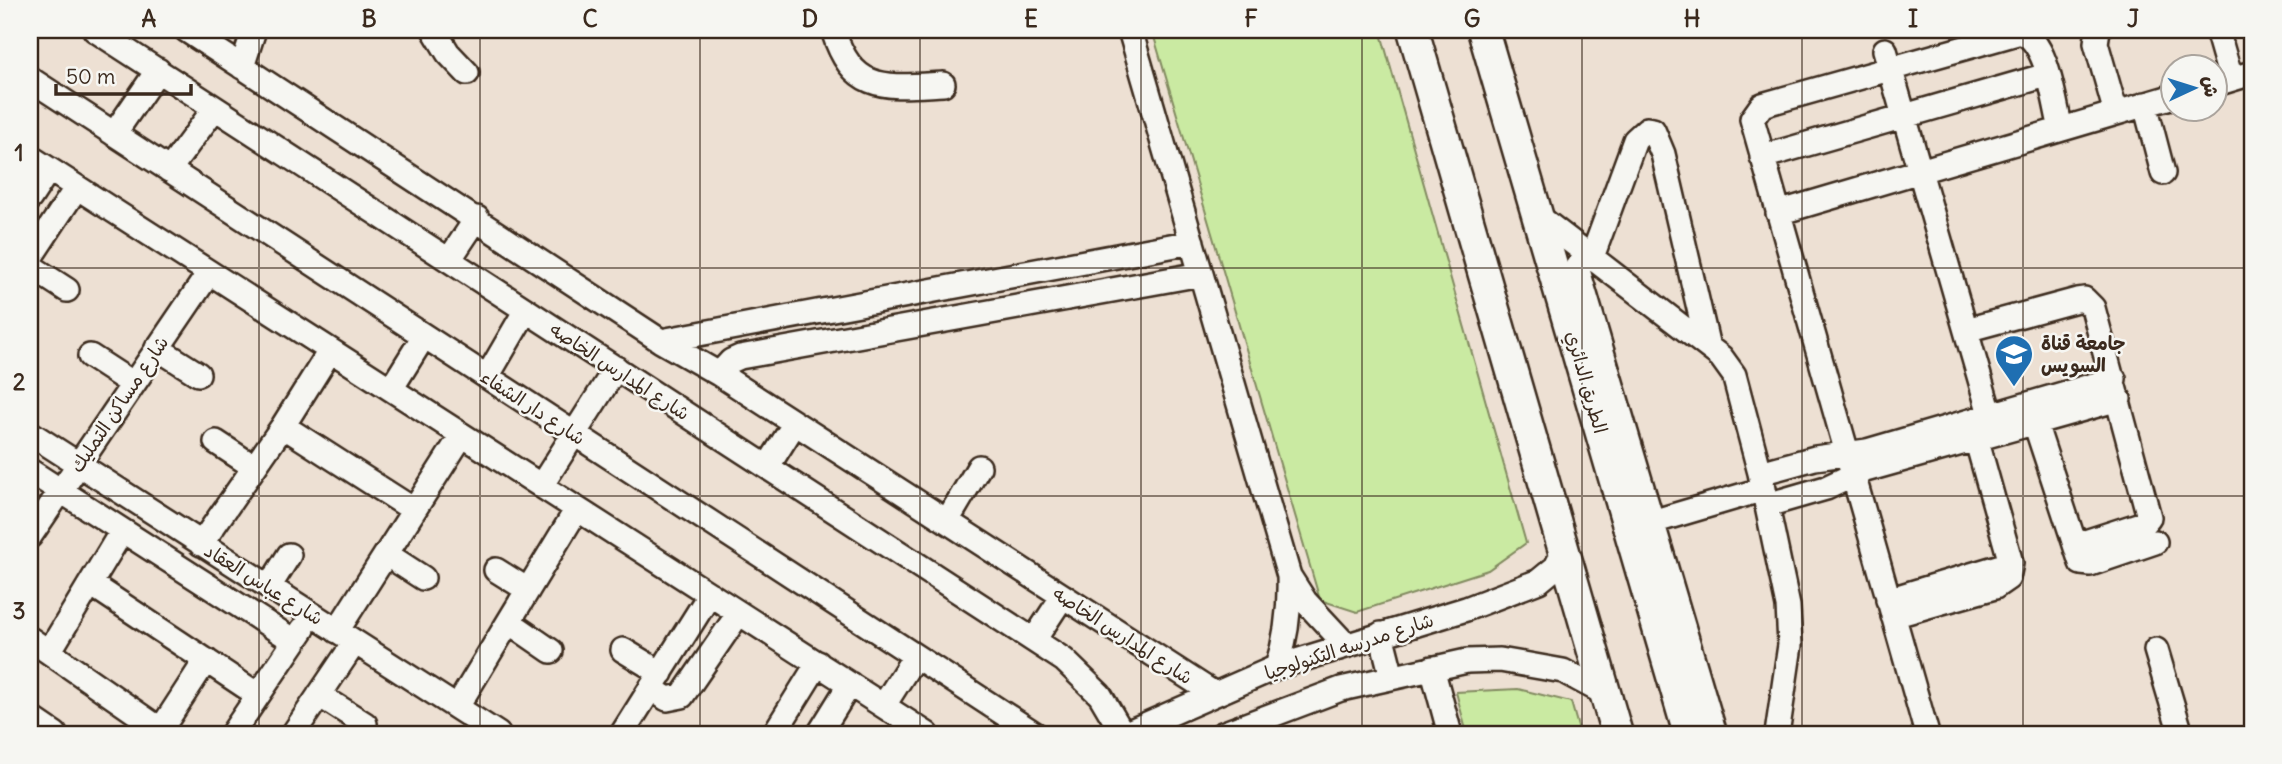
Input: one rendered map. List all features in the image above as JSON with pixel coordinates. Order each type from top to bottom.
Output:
[{"type":"main road","points":[[1413,30],[1617,734]]},
{"type":"main road","name":"الطريق الدائري","points":[[1483,30],[1689,734]]},
{"type":"street","name":"شارع المدارس الخاصه","points":[[95,30],[1064,660],[1091,684],[1124,734]]},
{"type":"street","name":"شارع المدارس الخاصه","points":[[186,30],[477,218],[661,341],[719,374],[1213,693]]},
{"type":"street","points":[[220,52],[227,30]]},
{"type":"street","points":[[242,67],[254,30]]},
{"type":"street","points":[[434,30],[448,53],[467,73]]},
{"type":"street","points":[[834,30],[846,62],[872,83],[888,87],[943,84]]},
{"type":"street","points":[[1130,30],[1289,576],[1305,601],[1345,644]]},
{"type":"street","points":[[2098,30],[2095,43],[2116,113]]},
{"type":"street","points":[[2217,30],[2233,79]]},
{"type":"street","points":[[1927,734],[1752,119],[1762,105],[1887,59],[2021,32],[2031,36],[2037,43],[2061,129]]},
{"type":"street","points":[[1887,59],[1966,330],[1996,419]]},
{"type":"street","points":[[114,134],[158,71]]},
{"type":"street","points":[[1762,158],[2047,75]]},
{"type":"street","name":"شارع دار الشفاء","points":[[30,79],[1035,734]]},
{"type":"street","points":[[1778,213],[2160,100]]},
{"type":"street","points":[[2145,104],[2163,173]]},
{"type":"street","points":[[169,170],[215,108]]},
{"type":"street","points":[[1708,347],[1663,154],[1653,130],[1647,129],[1635,140],[1585,262],[1652,522],[1714,734]]},
{"type":"street","points":[[30,198],[39,163],[928,734]]},
{"type":"street","points":[[30,258],[77,187]]},
{"type":"street","points":[[1538,215],[1585,262],[1708,347],[1729,366],[1734,375],[1763,489],[1790,627],[1777,734]]},
{"type":"street","points":[[449,260],[477,218]]},
{"type":"street","points":[[661,341],[1192,242]]},
{"type":"street","points":[[30,266],[67,290]]},
{"type":"street","name":"شارع مساكن التمليك","points":[[31,531],[208,273]]},
{"type":"street","points":[[719,374],[731,361],[740,357],[1201,274]]},
{"type":"street","points":[[1966,330],[2084,299],[2093,308],[2149,517],[2144,523],[2076,545]]},
{"type":"street","points":[[879,301],[884,331]]},
{"type":"street","points":[[487,377],[526,310]]},
{"type":"street","points":[[391,389],[424,336]]},
{"type":"street","points":[[157,348],[198,374]]},
{"type":"street","points":[[201,544],[283,426],[330,351]]},
{"type":"street","points":[[90,356],[133,384]]},
{"type":"street","points":[[541,486],[616,368]]},
{"type":"street","points":[[1652,522],[1763,489],[1815,458],[1850,464],[1970,433],[1996,419],[2116,389]]},
{"type":"street","points":[[1996,419],[2035,423],[2116,389]]},
{"type":"street","points":[[2035,423],[2079,559],[2086,565],[2155,542]]},
{"type":"street","points":[[768,466],[794,424]]},
{"type":"street","points":[[283,426],[414,510]]},
{"type":"street","name":"شارع عباس العقاد","points":[[30,433],[496,734]]},
{"type":"street","points":[[1891,608],[2011,563],[1970,433]]},
{"type":"street","points":[[293,734],[319,695],[386,554],[462,435]]},
{"type":"street","points":[[216,442],[254,467]]},
{"type":"street","points":[[1763,489],[1826,488],[1850,464]]},
{"type":"street","points":[[947,521],[979,467]]},
{"type":"street","name":"شارع عباس العقاد","points":[[30,471],[294,641]]},
{"type":"street","points":[[457,708],[577,509]]},
{"type":"street","points":[[49,652],[122,531]]},
{"type":"street","name":"شارع مدرسه التكنولوجيا","points":[[1124,734],[1278,667],[1345,644],[1466,609],[1539,581],[1556,567],[1565,549]]},
{"type":"street","points":[[386,554],[423,578]]},
{"type":"street","points":[[269,587],[289,555]]},
{"type":"street","points":[[496,570],[528,590]]},
{"type":"street","points":[[1278,667],[1288,627],[1289,576]]},
{"type":"street","points":[[91,584],[258,695]]},
{"type":"street","points":[[622,734],[710,594]]},
{"type":"street","points":[[1034,640],[1063,596]]},
{"type":"street","points":[[623,650],[656,681],[667,699],[682,696],[739,613]]},
{"type":"street","points":[[232,734],[312,615]]},
{"type":"street","points":[[509,622],[551,651]]},
{"type":"street","points":[[1381,634],[1392,677]]},
{"type":"street","points":[[30,639],[159,732],[206,660]]},
{"type":"street","points":[[2157,650],[2181,734]]},
{"type":"street","points":[[884,705],[915,656]]},
{"type":"street","name":"شارع مدرسه التكنولوجيا","points":[[1233,732],[1342,689],[1467,661],[1511,661],[1563,671],[1580,677],[1605,694]]},
{"type":"street","points":[[774,734],[818,663]]},
{"type":"street","points":[[1432,668],[1450,734]]},
{"type":"street","points":[[818,734],[850,684]]},
{"type":"street","points":[[319,695],[365,724]]},
{"type":"street","points":[[30,717],[55,734]]},
{"type":"green space","points":[[1152,30],[1380,30],[1526,543],[1488,570],[1357,612],[1320,600]]},
{"type":"green space","points":[[1518,689],[1571,702],[1580,734],[1467,734],[1456,692]]},
{"type":"place","name":"جامعة قناة السويس","points":[[2014,388]]}]
